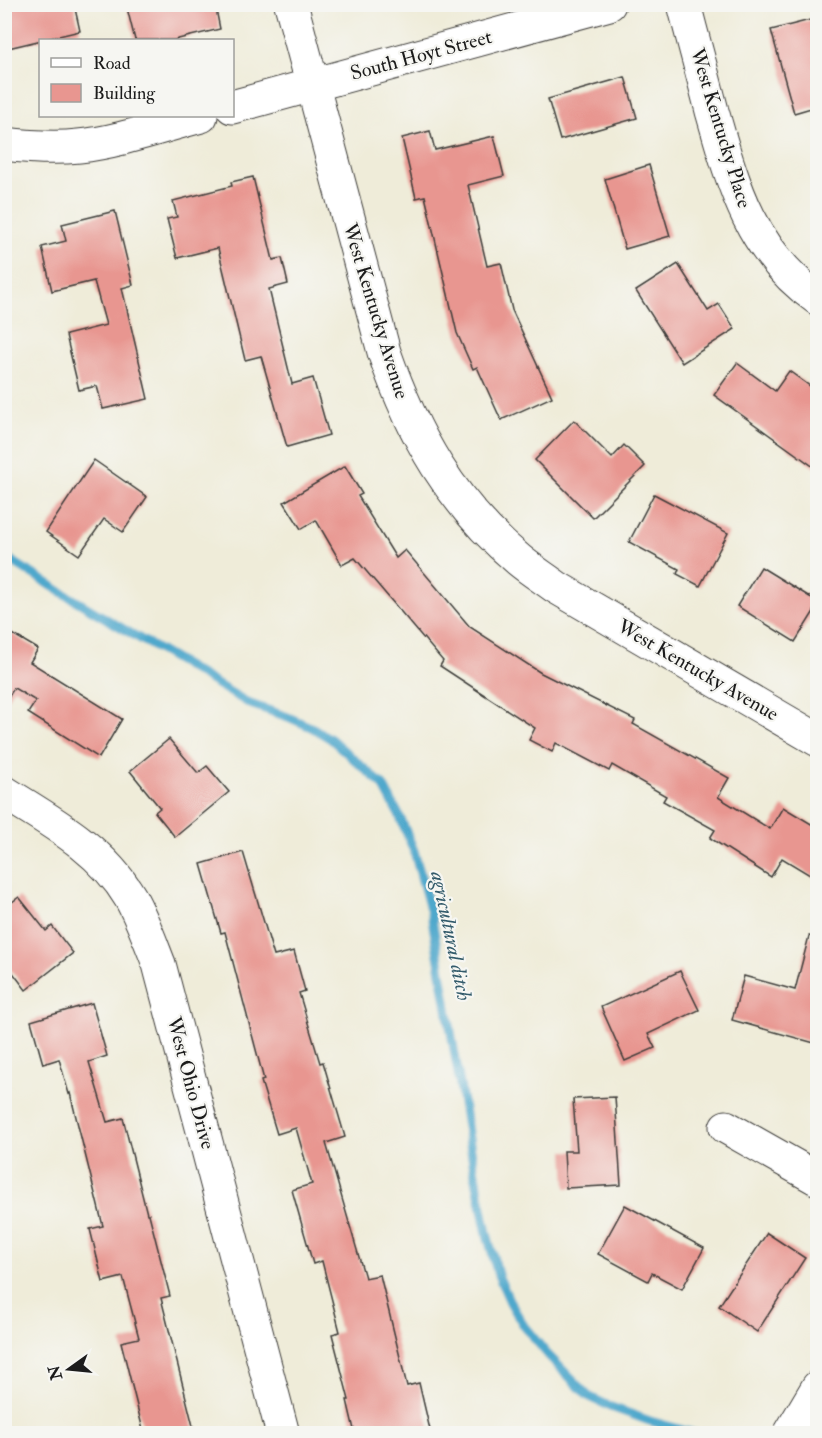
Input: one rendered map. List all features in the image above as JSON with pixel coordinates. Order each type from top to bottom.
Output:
[{"type":"street","name":"West Kentucky Avenue","points":[[291,4],[384,352],[396,385],[423,444],[439,470],[463,503],[519,561],[556,587],[818,740]]},
{"type":"street","name":"South Hoyt Street","points":[[234,105],[609,4]]},
{"type":"street","name":"West Kentucky Place","points":[[684,4],[723,152],[752,225],[768,251],[786,272],[818,299]]},
{"type":"street","points":[[4,144],[29,147],[81,146],[197,117]]},
{"type":"street","name":"West Ohio Drive","points":[[4,792],[68,832],[94,854],[113,873],[145,928],[159,964],[283,1434]]},
{"type":"street","points":[[726,1127],[818,1179]]},
{"type":"street","points":[[790,1434],[818,1387]]},
{"type":"building","points":[[4,4],[74,4],[80,31],[4,49]]},
{"type":"building","points":[[126,4],[215,4],[220,29],[178,39],[135,39]]},
{"type":"building","points":[[818,18],[818,106],[794,113],[771,30]]},
{"type":"building","points":[[625,77],[637,118],[560,140],[548,99]]},
{"type":"building","points":[[430,131],[435,150],[494,136],[504,176],[468,185],[487,266],[501,263],[512,310],[552,397],[501,420],[477,367],[473,369],[457,333],[425,196],[416,198],[402,138]]},
{"type":"building","points":[[649,165],[670,236],[625,249],[605,179]]},
{"type":"building","points":[[253,177],[273,260],[282,258],[288,284],[269,289],[292,384],[313,378],[329,435],[287,447],[261,356],[245,360],[218,248],[177,258],[167,219],[177,217],[173,201],[232,186],[231,182]]},
{"type":"building","points":[[115,211],[133,285],[122,288],[148,399],[103,409],[97,386],[79,390],[66,335],[106,325],[94,281],[52,291],[42,247],[66,241],[62,224]]},
{"type":"building","points":[[678,264],[708,311],[719,304],[735,329],[682,363],[636,291]]},
{"type":"building","points":[[737,363],[775,391],[789,371],[818,392],[818,470],[714,395]]},
{"type":"building","points":[[574,420],[612,458],[624,445],[645,466],[593,518],[535,460]]},
{"type":"building","points":[[94,460],[147,497],[123,532],[104,519],[79,555],[46,532]]},
{"type":"building","points":[[345,466],[362,494],[358,496],[396,558],[405,550],[470,627],[541,673],[635,720],[633,724],[729,778],[718,797],[770,829],[783,807],[818,828],[818,880],[782,858],[771,877],[710,838],[715,830],[663,801],[666,796],[612,765],[609,771],[556,743],[552,752],[529,740],[535,728],[440,666],[443,661],[355,558],[342,565],[316,520],[301,529],[284,502]]},
{"type":"building","points":[[654,494],[728,533],[700,586],[677,574],[679,569],[629,542]]},
{"type":"building","points":[[761,567],[818,602],[795,642],[737,606]]},
{"type":"building","points":[[4,629],[38,649],[30,662],[122,719],[99,758],[28,713],[36,701],[14,688],[4,704]]},
{"type":"building","points":[[169,739],[198,773],[207,766],[229,792],[175,837],[155,812],[160,808],[130,771]]},
{"type":"building","points":[[243,852],[274,956],[294,951],[305,991],[299,993],[320,1063],[323,1062],[345,1137],[326,1143],[365,1278],[380,1275],[407,1386],[419,1383],[431,1434],[355,1434],[332,1334],[340,1332],[322,1261],[313,1264],[292,1190],[312,1184],[296,1128],[277,1134],[261,1081],[264,1080],[225,932],[221,933],[201,864]]},
{"type":"building","points":[[19,897],[46,931],[52,926],[73,953],[26,990],[4,961],[4,908]]},
{"type":"building","points":[[809,936],[818,937],[818,1044],[732,1020],[744,976],[795,990]]},
{"type":"building","points":[[680,971],[699,1010],[648,1034],[655,1048],[625,1061],[601,1007]]},
{"type":"building","points":[[92,1003],[107,1056],[89,1062],[107,1122],[123,1118],[170,1296],[161,1298],[195,1434],[144,1434],[121,1342],[139,1338],[123,1277],[103,1282],[90,1229],[103,1226],[70,1093],[59,1059],[43,1064],[31,1021]]},
{"type":"building","points":[[615,1097],[621,1185],[566,1188],[564,1151],[577,1151],[573,1099]]},
{"type":"building","points":[[625,1205],[704,1248],[682,1289],[652,1273],[648,1281],[598,1254]]},
{"type":"building","points":[[767,1233],[805,1258],[757,1332],[719,1306]]},
{"type":"waterway","name":"agricultural ditch","points":[[4,556],[250,704],[313,728],[331,739],[383,785],[414,851],[431,913],[487,1234],[498,1275],[510,1302],[524,1326],[548,1355],[588,1396],[650,1421],[697,1434]]}]
